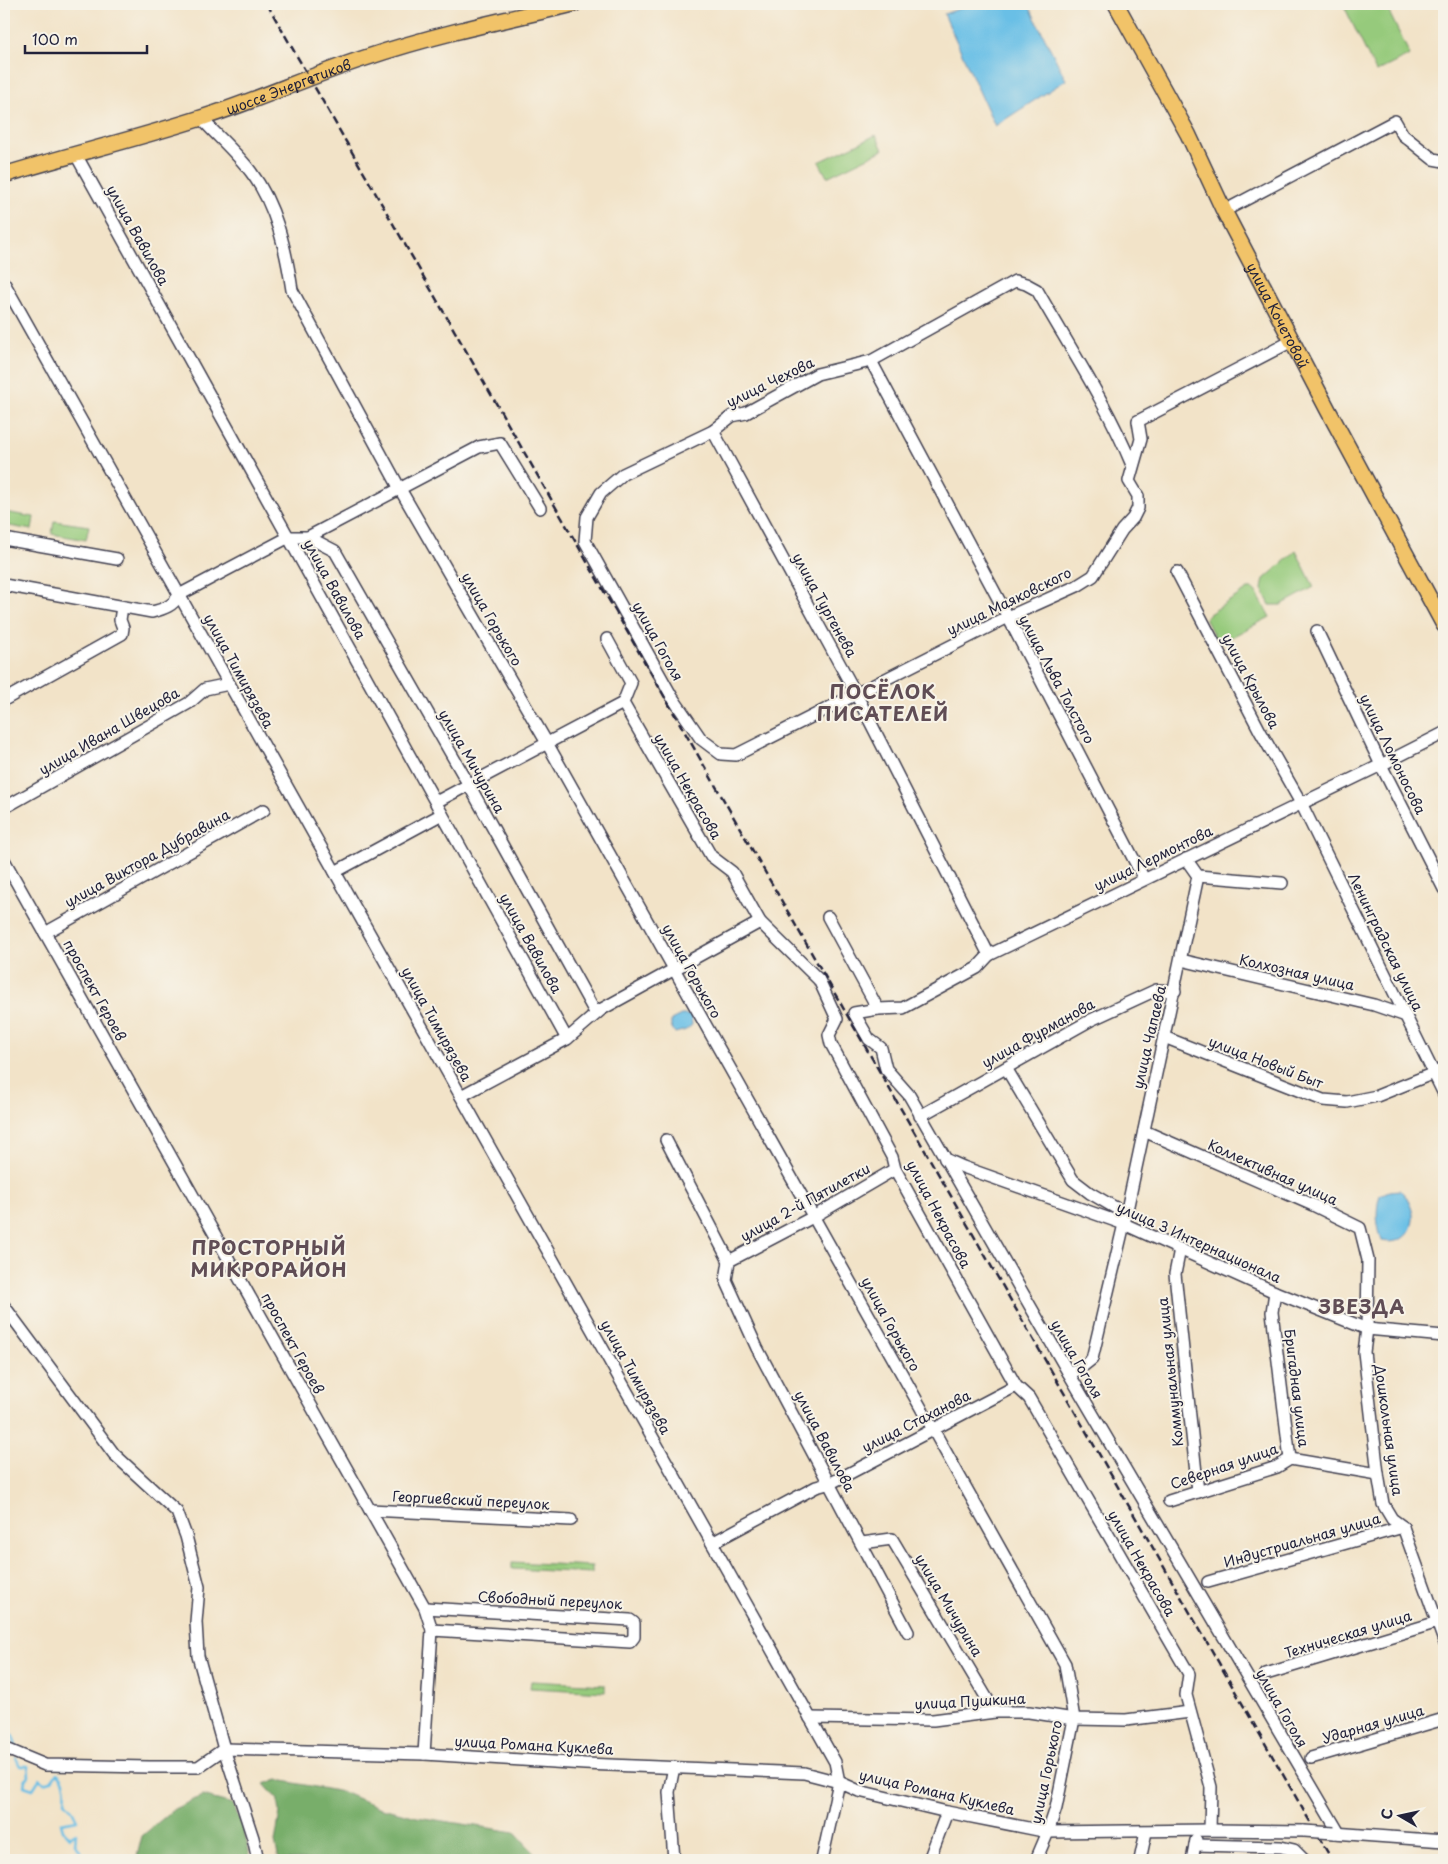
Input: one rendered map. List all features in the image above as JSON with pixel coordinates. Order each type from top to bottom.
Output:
[{"type":"main road","name":"шоссе Энергетиков","points":[[4,175],[201,118],[364,58],[485,24],[574,4]]},
{"type":"main road","name":"улица Кочетовой","points":[[1116,4],[1184,127],[1224,211],[1444,625]]},
{"type":"street","name":"улица Горького","points":[[201,118],[251,171],[267,198],[287,254],[292,290],[400,489],[547,743],[1065,1664],[1074,1719],[1056,1808],[1036,1860]]},
{"type":"street","points":[[1224,211],[1395,121],[1402,135],[1433,159],[1444,161]]},
{"type":"street","name":"улица Вавилова","points":[[75,153],[568,1039]]},
{"type":"street","name":"улица Чехова","points":[[587,517],[601,493],[623,474],[713,431],[732,416],[746,413],[817,374],[871,361],[1015,282],[1026,284],[1037,290],[1120,437]]},
{"type":"street","name":"улица Тимирязева","points":[[4,283],[835,1762],[839,1782]]},
{"type":"street","points":[[1132,465],[1120,437],[1132,429],[1138,421],[1292,341]]},
{"type":"street","name":"улица Льва Толстого","points":[[871,361],[1008,617],[1144,879]]},
{"type":"street","name":"улица Маяковского","points":[[736,755],[1008,617],[1077,586],[1093,576],[1138,508],[1138,496],[1129,481],[1132,465],[1141,439],[1138,421]]},
{"type":"street","name":"улица Тургенева","points":[[713,431],[856,694],[989,955]]},
{"type":"street","points":[[4,585],[152,612],[164,610],[175,603],[179,595],[289,537],[308,537],[479,447],[500,443],[540,508]]},
{"type":"street","name":"улица Гоголя","points":[[587,517],[585,541],[672,697],[701,739],[721,754],[736,755]]},
{"type":"street","name":"улица Мичурина","points":[[308,537],[335,551],[469,785],[596,1014]]},
{"type":"street","points":[[4,539],[117,560]]},
{"type":"street","name":"улица Крылова","points":[[1177,572],[1260,731],[1301,803]]},
{"type":"street","points":[[4,700],[122,634],[123,628],[120,620],[122,607]]},
{"type":"street","name":"улица Ломоносова","points":[[1317,631],[1381,765],[1444,889]]},
{"type":"street","points":[[436,802],[624,702],[631,684],[607,639]]},
{"type":"street","name":"улица Ивана Швецова","points":[[4,808],[189,703],[205,689],[229,684]]},
{"type":"street","name":"улица Некрасова","points":[[624,702],[711,856],[732,872],[760,922],[819,980],[837,1019],[829,1035],[831,1044],[892,1157],[896,1169],[1016,1386],[1029,1398],[1190,1674],[1186,1695],[1211,1787],[1210,1830]]},
{"type":"street","name":"улица Лермонтова","points":[[878,1009],[903,1008],[977,968],[989,955],[1381,765],[1444,732]]},
{"type":"street","name":"Ленинградская улица","points":[[1301,803],[1406,1016],[1439,1072],[1444,1094]]},
{"type":"street","name":"улица Виктора Дубравина","points":[[45,933],[264,810]]},
{"type":"street","points":[[335,872],[442,814]]},
{"type":"street","points":[[1186,859],[1198,876],[1282,883]]},
{"type":"street","name":"проспект Героев","points":[[4,860],[425,1608],[432,1630],[424,1754]]},
{"type":"street","name":"улица Чапаева","points":[[1068,1372],[1078,1370],[1092,1359],[1125,1219],[1198,876]]},
{"type":"street","points":[[828,917],[878,1009]]},
{"type":"street","points":[[461,1096],[568,1039],[602,1009],[760,922]]},
{"type":"street","name":"Колхозная улица","points":[[1181,960],[1374,1005],[1406,1016]]},
{"type":"street","name":"улица Фурманова","points":[[920,1116],[1091,1020],[1156,990],[1175,991]]},
{"type":"street","name":"улица Гоголя","points":[[878,1009],[854,1013],[869,1039],[881,1048],[886,1069],[908,1095],[1336,1833]]},
{"type":"street","name":"улица Новый Быт","points":[[1164,1037],[1323,1100],[1347,1102],[1377,1096],[1439,1072]]},
{"type":"street","points":[[1006,1068],[1073,1180],[1125,1219]]},
{"type":"street","name":"Коллективная улица","points":[[1144,1131],[1313,1205],[1360,1228],[1368,1260]]},
{"type":"street","points":[[666,1140],[729,1261]]},
{"type":"street","name":"улица 3 Интернационала","points":[[944,1158],[963,1167],[1125,1219],[1180,1250],[1275,1292],[1367,1329],[1444,1336]]},
{"type":"street","name":"улица 2-й Пятилетки","points":[[729,1261],[814,1217],[896,1169]]},
{"type":"street","name":"Коммунальная улица","points":[[1180,1250],[1175,1274],[1198,1492]]},
{"type":"street","name":"Дошкольная улица","points":[[1368,1260],[1367,1329],[1364,1352],[1383,1504],[1392,1519],[1404,1526],[1444,1641]]},
{"type":"street","name":"улица Вавилова","points":[[729,1261],[726,1280],[757,1348],[908,1632]]},
{"type":"street","name":"Бригадная улица","points":[[1275,1292],[1272,1312],[1290,1459]]},
{"type":"street","points":[[4,1306],[114,1454],[177,1512],[186,1536],[199,1587],[196,1622],[198,1656],[258,1860]]},
{"type":"street","name":"улица Стаханова","points":[[712,1543],[816,1487],[830,1483],[1016,1386]]},
{"type":"street","name":"Северная улица","points":[[1169,1501],[1277,1467],[1290,1459],[1378,1474]]},
{"type":"street","name":"Георгиевский переулок","points":[[370,1510],[571,1520]]},
{"type":"street","name":"Индустриальная улица","points":[[1208,1582],[1404,1526]]},
{"type":"street","name":"улица Мичурина","points":[[862,1543],[892,1539],[995,1712]]},
{"type":"street","name":"Свободный переулок","points":[[425,1608],[630,1620],[634,1623],[634,1638],[630,1642],[432,1630]]},
{"type":"street","points":[[484,1633],[485,1611]]},
{"type":"street","points":[[540,1637],[542,1614]]},
{"type":"street","points":[[600,1640],[601,1618]]},
{"type":"street","name":"Техническая улица","points":[[1266,1674],[1438,1622]]},
{"type":"street","name":"улица Пушкина","points":[[810,1718],[933,1720],[995,1712],[1029,1712],[1074,1719],[1126,1720],[1190,1712]]},
{"type":"street","name":"Ударная улица","points":[[1311,1758],[1444,1719]]},
{"type":"street","points":[[4,1748],[45,1765],[150,1767],[198,1766],[224,1749]]},
{"type":"street","name":"улица Романа Куклева","points":[[224,1749],[424,1754],[804,1773],[839,1782],[860,1791],[947,1812],[1048,1832],[1198,1830],[1304,1832],[1444,1841]]},
{"type":"street","points":[[674,1768],[669,1792],[674,1860]]},
{"type":"street","points":[[822,1860],[839,1782]]},
{"type":"street","points":[[929,1860],[947,1812]]},
{"type":"street","points":[[1192,1860],[1198,1830]]},
{"type":"street","points":[[1140,1860],[1146,1832]]},
{"type":"street","points":[[1195,1845],[1281,1847],[1294,1850],[1304,1860]]},
{"type":"green space","points":[[1343,4],[1385,4],[1410,55],[1376,72]]},
{"type":"green space","points":[[876,135],[883,150],[827,177],[819,162]]},
{"type":"green space","points":[[4,512],[34,517],[32,530],[4,525]]},
{"type":"green space","points":[[54,521],[89,526],[86,540],[52,534]]},
{"type":"green space","points":[[1296,551],[1314,587],[1281,605],[1270,605],[1262,589],[1264,579]]},
{"type":"green space","points":[[1248,589],[1253,589],[1256,592],[1270,617],[1218,644],[1206,620],[1206,616]]},
{"type":"green space","points":[[512,1562],[592,1566],[592,1573],[512,1569]]},
{"type":"green space","points":[[531,1681],[605,1685],[605,1692],[530,1688]]},
{"type":"green space","points":[[278,1780],[343,1792],[378,1807],[417,1817],[515,1832],[535,1854],[534,1860],[279,1860],[275,1842],[280,1812],[278,1800],[264,1784]]},
{"type":"green space","points":[[202,1796],[233,1804],[243,1828],[251,1860],[136,1860],[142,1836],[174,1809]]},
{"type":"water","points":[[973,4],[1028,4],[1066,80],[995,126],[944,14]]},
{"type":"water","points":[[681,1015],[691,1015],[692,1025],[686,1030],[675,1033],[671,1026],[671,1020]]},
{"type":"water","points":[[1400,1190],[1412,1208],[1413,1216],[1410,1231],[1399,1240],[1391,1242],[1382,1241],[1377,1218],[1380,1195],[1389,1191]]},
{"type":"waterway","points":[[4,1725],[13,1735],[16,1748]]},
{"type":"waterway","points":[[16,1758],[20,1766],[28,1766],[29,1776],[25,1780],[24,1786],[33,1789],[40,1778],[44,1783],[51,1781],[57,1773],[63,1779],[66,1790],[65,1802],[71,1808],[77,1820],[61,1823],[63,1830],[69,1837],[76,1833],[75,1844],[85,1860]]},
{"type":"railway","points":[[267,4],[1332,1860]]},
{"type":"district","name":"ПОСЁЛОК ПИСАТЕЛЕЙ","points":[[883,702]]},
{"type":"district","name":"ПРОСТОРНЫЙ МИКРОРАЙОН","points":[[269,1258]]},
{"type":"district","name":"ЗВЕЗДА","points":[[1362,1306]]}]
